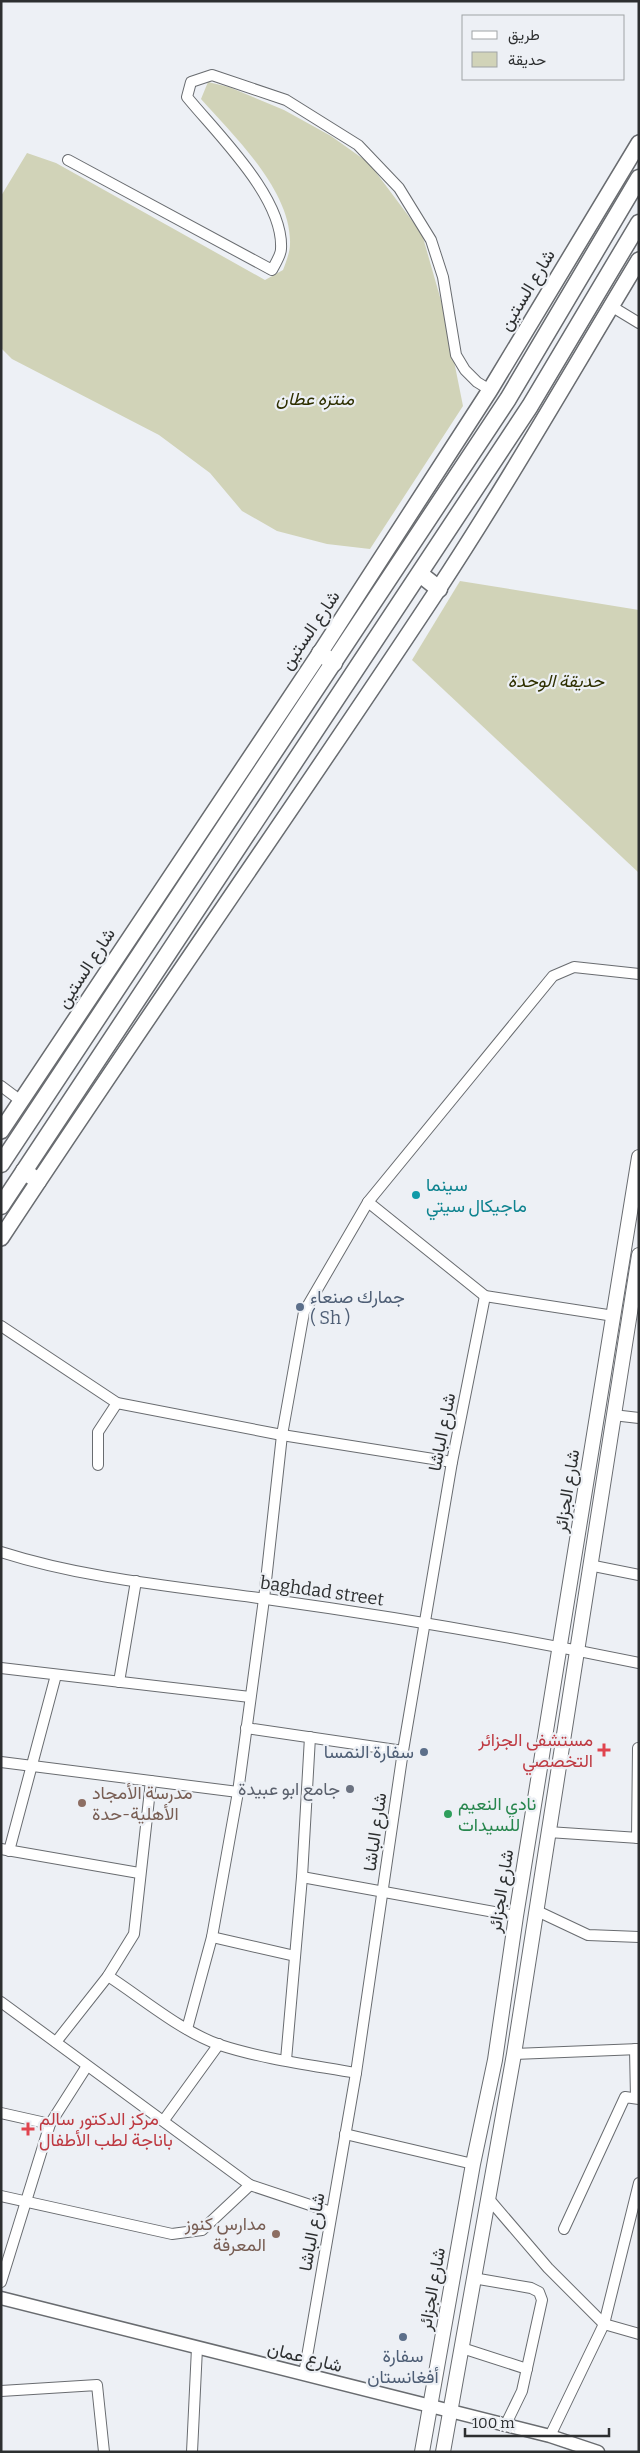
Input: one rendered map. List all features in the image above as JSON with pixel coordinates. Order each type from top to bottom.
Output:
[{"type":"highway","points":[[1,1164],[508,400],[639,178]]},
{"type":"highway","points":[[1,1206],[530,406],[639,222]]},
{"type":"highway","points":[[420,574],[439,589]]},
{"type":"highway","points":[[320,653],[334,663]]},
{"type":"highway","points":[[265,767],[281,781]]},
{"type":"highway","points":[[24,1171],[38,1181]]},
{"type":"main road","name":"شارع الستين","points":[[1,1131],[320,653],[490,390],[639,143]]},
{"type":"main road","points":[[1,1238],[117,1061],[204,939],[439,589],[549,412],[639,260]]},
{"type":"main road","name":"شارع الجزائر","points":[[422,2452],[474,2164],[495,2060],[516,1916],[639,1157]]},
{"type":"main road","name":"شارع الجزائر","points":[[443,2452],[462,2348],[472,2278],[514,2054],[612,1415],[634,1316],[639,1255]]},
{"type":"main road","points":[[614,1316],[634,1316]]},
{"type":"main road","points":[[495,2060],[514,2054]]},
{"type":"street","points":[[68,160],[272,270],[281,250],[278,222],[265,193],[187,97],[191,82],[212,75],[286,100],[358,145],[399,188],[431,240],[444,276],[456,355],[465,370],[490,390]]},
{"type":"street","points":[[611,306],[639,323]]},
{"type":"street","points":[[187,2029],[212,1937],[238,1792],[264,1598],[282,1435],[304,1312],[368,1202],[553,976],[574,967],[639,974]]},
{"type":"street","points":[[1,1086],[20,1101]]},
{"type":"street","points":[[368,1202],[485,1296],[614,1316]]},
{"type":"street","name":"شارع الباشا","points":[[304,2374],[356,2073],[403,1751],[452,1462],[485,1296]]},
{"type":"street","points":[[1,1326],[117,1403],[282,1435],[452,1462]]},
{"type":"street","points":[[98,1465],[98,1432],[117,1403]]},
{"type":"street","points":[[612,1415],[639,1418]]},
{"type":"street","name":"baghdad street","points":[[1,1552],[38,1564],[136,1581],[425,1622],[639,1663]]},
{"type":"street","points":[[589,1566],[639,1575]]},
{"type":"street","points":[[119,1682],[136,1581]]},
{"type":"street","points":[[1,1668],[250,1697]]},
{"type":"street","points":[[56,1675],[5,1850],[139,1873]]},
{"type":"street","points":[[246,1728],[403,1751]]},
{"type":"street","points":[[286,2060],[302,1877],[310,1737]]},
{"type":"street","points":[[548,1832],[638,1838],[638,1748]]},
{"type":"street","points":[[1,1762],[238,1792]]},
{"type":"street","points":[[56,2042],[108,1976],[134,1934],[139,1873],[151,1781]]},
{"type":"street","points":[[302,1877],[516,1916]]},
{"type":"street","points":[[535,1910],[588,1935],[639,1936]]},
{"type":"street","points":[[212,1937],[294,1956]]},
{"type":"street","points":[[108,1976],[187,2029],[219,2044],[286,2060],[356,2073]]},
{"type":"street","points":[[1,2002],[86,2066],[164,2120],[250,2184],[331,2212]]},
{"type":"street","points":[[164,2120],[219,2044]]},
{"type":"street","points":[[514,2054],[637,2049],[637,2099],[625,2097],[564,2229]]},
{"type":"street","points":[[1,2282],[24,2202],[50,2124],[86,2066]]},
{"type":"street","points":[[1,2113],[50,2124]]},
{"type":"street","points":[[345,2134],[474,2164]]},
{"type":"street","points":[[550,2436],[604,2324],[639,2183]]},
{"type":"street","points":[[1,2196],[172,2234],[202,2230],[250,2184]]},
{"type":"street","points":[[488,2198],[548,2268],[604,2324],[639,2334]]},
{"type":"street","points":[[472,2278],[531,2288],[539,2292],[542,2300],[522,2390],[505,2426]]},
{"type":"street","name":"شارع عمان","points":[[1,2298],[550,2436],[598,2452]]},
{"type":"street","points":[[192,2452],[197,2348]]},
{"type":"street","points":[[462,2348],[527,2369]]},
{"type":"street","points":[[1,2391],[97,2385],[104,2452]]},
{"type":"green space","name":"منتزه عطان","points":[[208,82],[229,87],[284,110],[331,136],[369,163],[422,234],[444,311],[463,406],[370,549],[327,544],[277,531],[242,511],[210,473],[159,435],[12,359],[1,348],[1,196],[27,153],[56,163],[265,280],[283,270],[289,254],[290,244],[288,224],[281,204],[271,184],[258,165],[201,99]]},
{"type":"green space","name":"حديقة الوحدة","points":[[460,581],[639,610],[639,873],[412,660]]},
{"type":"place","name":"سينما ماجيكال سيتي","points":[[416,1195]]},
{"type":"place","name":"جمارك صنعاء ( Sh )","points":[[300,1307]]},
{"type":"place","name":"مستشفى الجزائر التخصصي","points":[[604,1750]]},
{"type":"place","name":"سفارة النمسا","points":[[424,1752]]},
{"type":"place","name":"جامع ابو عبيدة","points":[[350,1789]]},
{"type":"place","name":"مدرسة الأمجاد الأهلية-حدة","points":[[82,1803]]},
{"type":"place","name":"نادي النعيم للسيدات","points":[[448,1814]]},
{"type":"place","name":"مركز الدكتور سالم باناجة لطب الأطفال","points":[[28,2129]]},
{"type":"place","name":"مدارس كنوز المعرفة","points":[[276,2234]]},
{"type":"place","name":"سفارة أفغانستان","points":[[403,2337]]}]
